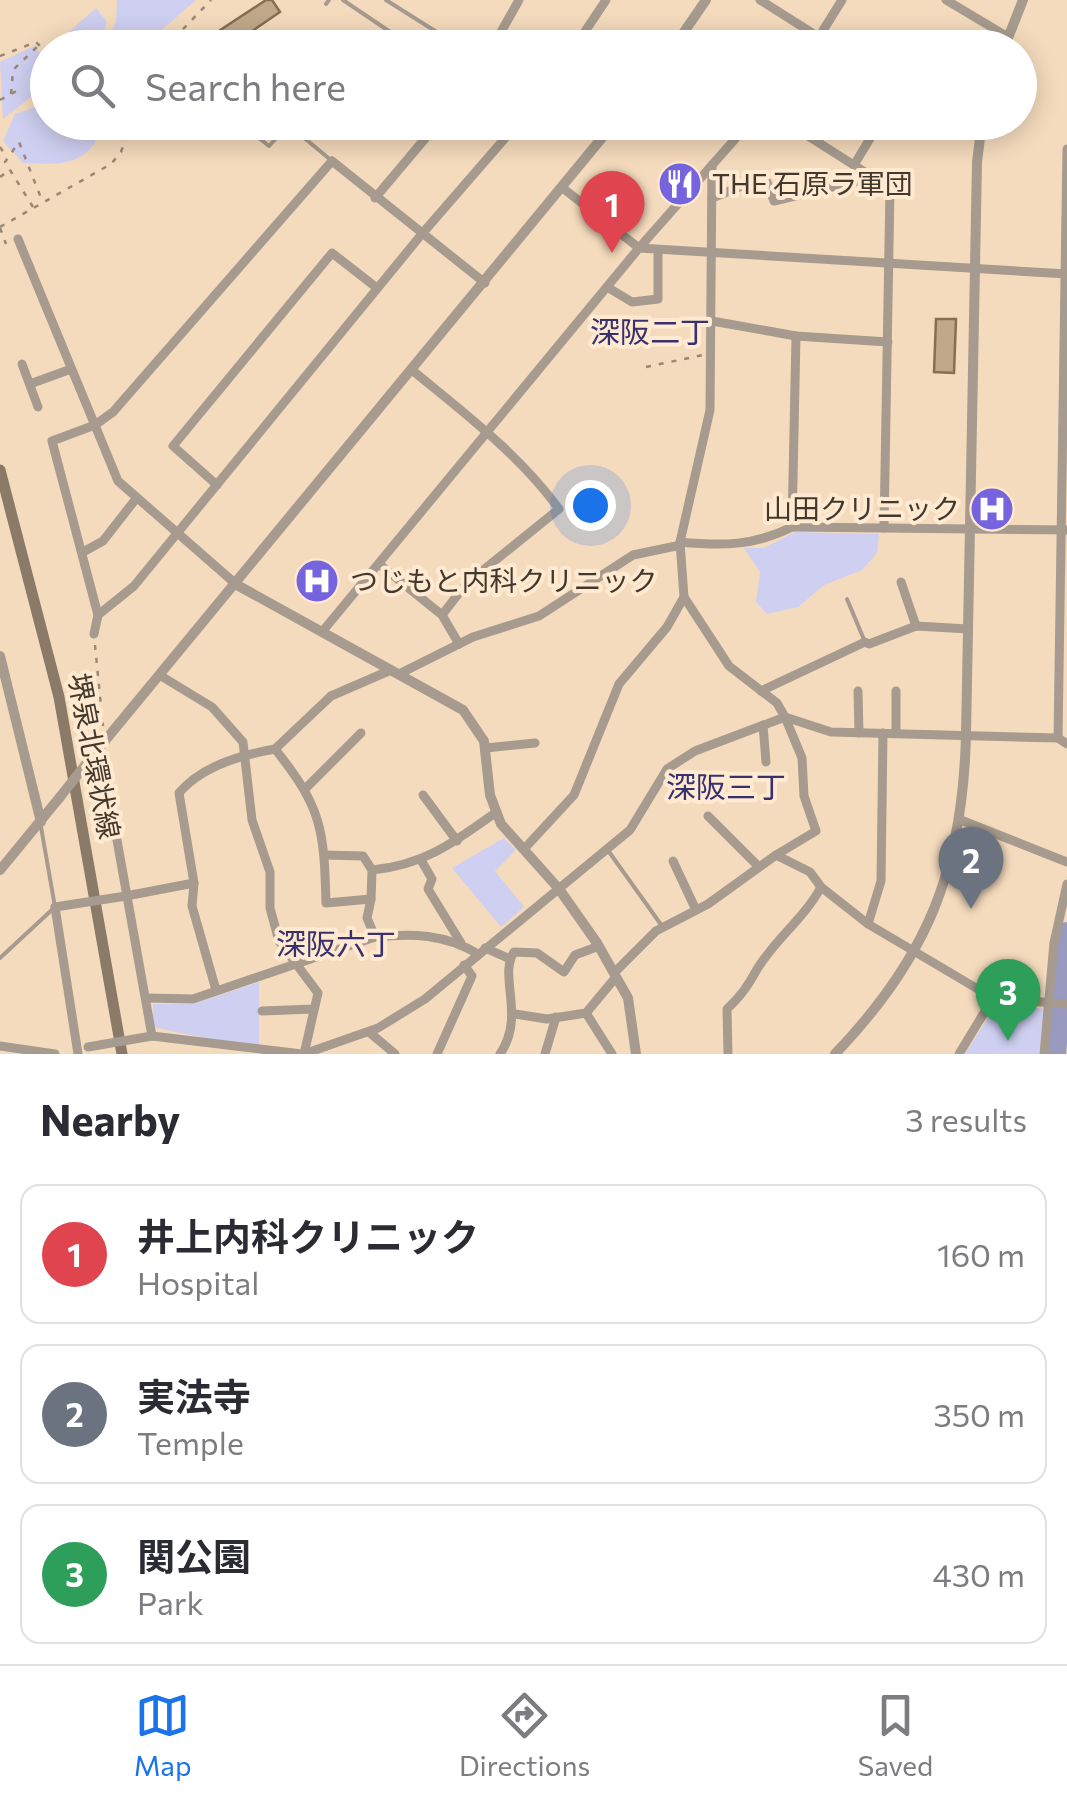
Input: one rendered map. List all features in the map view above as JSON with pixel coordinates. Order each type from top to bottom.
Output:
[{"type":"main road","name":"堺泉北環状線","points":[[0,470],[59,697],[122,1054]]},
{"type":"street","points":[[502,30],[519,0]]},
{"type":"street","points":[[586,30],[606,0]]},
{"type":"street","points":[[685,30],[706,0]]},
{"type":"street","points":[[760,0],[807,30]]},
{"type":"street","points":[[825,30],[842,0]]},
{"type":"street","points":[[946,0],[989,30]]},
{"type":"street","points":[[1011,30],[1023,0]]},
{"type":"street","points":[[375,198],[424,140]]},
{"type":"street","points":[[98,615],[134,586],[503,140]]},
{"type":"street","points":[[0,870],[601,140]]},
{"type":"street","points":[[322,632],[639,248],[734,140]]},
{"type":"street","points":[[814,140],[890,188],[884,528]]},
{"type":"street","points":[[854,165],[869,140]]},
{"type":"street","points":[[835,1054],[893,988],[916,952],[940,899],[961,820],[980,140]]},
{"type":"street","points":[[0,1046],[56,1054],[152,1036],[241,1051],[304,1054],[369,1032],[412,1008],[630,830],[677,760],[785,716],[814,729],[1062,741],[1067,149]]},
{"type":"street","points":[[94,634],[98,615],[52,442],[96,425],[113,412],[332,160],[485,283]]},
{"type":"street","points":[[515,1014],[556,1017],[586,1013],[615,975],[662,928],[812,836],[817,826],[804,796],[802,758],[785,716],[762,691],[729,666],[684,597],[681,543],[710,410],[715,254],[712,165]]},
{"type":"street","points":[[712,198],[759,179],[767,182],[774,200],[874,177]]},
{"type":"street","points":[[564,189],[639,248],[1067,274]]},
{"type":"street","points":[[18,239],[118,481],[135,500],[237,584],[462,710],[486,748],[495,813],[559,889],[599,946],[632,1009],[636,1054]]},
{"type":"street","points":[[608,287],[632,302],[658,300],[658,250]]},
{"type":"street","points":[[217,485],[173,446],[332,253],[377,288]]},
{"type":"street","points":[[712,321],[796,336],[888,342]]},
{"type":"street","points":[[792,527],[796,336]]},
{"type":"street","points":[[22,364],[38,408]]},
{"type":"street","points":[[30,384],[71,368]]},
{"type":"street","points":[[412,370],[489,433],[538,481],[558,509],[466,584],[442,616]]},
{"type":"street","points":[[83,552],[102,540],[135,500]]},
{"type":"street","points":[[216,990],[192,906],[194,883],[180,794],[193,778],[246,754],[275,749],[331,696],[539,616],[632,555],[681,543],[736,545],[771,538],[792,527],[1064,530]]},
{"type":"street","points":[[379,564],[442,616],[459,644]]},
{"type":"street","points":[[901,582],[916,626]]},
{"type":"street","points":[[524,850],[574,794],[619,684],[666,628],[684,597]]},
{"type":"street","points":[[762,691],[864,642],[869,644],[916,626],[968,629]]},
{"type":"street","points":[[0,656],[41,822]]},
{"type":"street","points":[[161,676],[228,722],[246,754],[252,820],[272,890],[270,908],[279,941],[318,992],[304,1054]]},
{"type":"street","points":[[896,690],[896,733]]},
{"type":"street","points":[[858,691],[858,732]]},
{"type":"street","points":[[763,725],[766,762]]},
{"type":"street","points":[[306,788],[361,733]]},
{"type":"street","points":[[868,924],[881,881],[884,733]]},
{"type":"street","points":[[486,748],[535,743]]},
{"type":"street","points":[[275,749],[306,788],[324,832],[326,903],[371,899]]},
{"type":"street","points":[[97,750],[152,1036]]},
{"type":"street","points":[[423,795],[456,841]]},
{"type":"street","points":[[372,870],[410,866],[456,841],[495,813]]},
{"type":"street","points":[[708,816],[759,867]]},
{"type":"street","points":[[961,820],[1067,862]]},
{"type":"street","points":[[324,855],[362,856],[372,870],[367,918],[374,937]]},
{"type":"street","points":[[776,856],[810,872],[820,887],[868,924],[993,998],[1067,1004]]},
{"type":"street","points":[[420,860],[432,879],[428,889],[461,944]]},
{"type":"street","points":[[674,861],[696,910]]},
{"type":"street","points":[[81,1050],[55,907],[194,883]]},
{"type":"street","points":[[1044,1054],[1054,943],[1067,884]]},
{"type":"street","points":[[728,1054],[727,1009],[750,988],[756,970],[808,911],[820,887]]},
{"type":"street","points":[[146,998],[193,998],[374,937],[422,934],[510,959]]},
{"type":"street","points":[[510,959],[521,950],[530,950],[564,972],[575,956],[599,946]]},
{"type":"street","points":[[500,1054],[515,1014],[510,959]]},
{"type":"street","points":[[437,1054],[472,976],[464,964]]},
{"type":"street","points":[[959,1054],[993,998]]},
{"type":"street","points":[[262,1010],[314,1010]]},
{"type":"street","points":[[586,1013],[612,1054]]},
{"type":"street","points":[[545,1054],[556,1017]]},
{"type":"street","points":[[369,1032],[395,1054]]},
{"type":"lane","points":[[343,0],[387,30]]},
{"type":"lane","points":[[386,0],[434,30]]},
{"type":"lane","points":[[306,140],[332,160]]},
{"type":"lane","points":[[847,600],[864,642]]},
{"type":"lane","points":[[0,958],[55,907],[41,822]]},
{"type":"lane","points":[[608,848],[662,928]]},
{"type":"path","points":[[182,30],[211,0]]},
{"type":"path","points":[[0,56],[30,48]]},
{"type":"path","points":[[11,94],[13,70],[30,55]]},
{"type":"path","points":[[0,100],[22,88]]},
{"type":"path","points":[[6,244],[0,228],[111,164],[125,140]]},
{"type":"path","points":[[6,161],[19,142],[23,143],[28,168],[43,204]]},
{"type":"path","points":[[0,147],[34,208]]},
{"type":"path","points":[[0,154],[6,161]]},
{"type":"path","points":[[0,177],[10,170]]},
{"type":"path","points":[[646,367],[710,354]]},
{"type":"path","points":[[94,634],[103,726]]},
{"type":"shaded area","points":[[117,0],[196,0],[162,30],[112,30]]},
{"type":"shaded area","points":[[96,8],[107,22],[104,30],[71,30]]},
{"type":"shaded area","points":[[30,48],[30,98],[3,119],[0,62]]},
{"type":"shaded area","points":[[30,109],[30,140],[96,140],[74,160],[23,163],[3,141],[15,114]]},
{"type":"shaded area","points":[[795,532],[879,534],[877,553],[862,570],[824,585],[798,607],[767,614],[756,602],[760,572],[744,548],[764,548]]},
{"type":"shaded area","points":[[504,838],[516,850],[495,871],[524,907],[501,927],[452,868]]},
{"type":"shaded area","points":[[259,982],[259,1045],[241,1046],[153,1027],[153,1004],[193,1004]]},
{"type":"shaded area","points":[[997,1004],[1044,1009],[1039,1054],[965,1054]]},
{"type":"building","points":[[266,0],[272,0],[280,12],[254,30],[220,30]]},
{"type":"building","points":[[936,319],[956,319],[954,373],[934,372]]},
{"type":"waterway","points":[[1056,1054],[1067,932]]},
{"type":"place","name":"THE 石原ラ軍団","points":[[680,184]]},
{"type":"place","name":"井上内科クリニック","points":[[612,253]]},
{"type":"place","name":"山田クリニック","points":[[992,509]]},
{"type":"place","name":"つじもと内科クリニック","points":[[317,581]]},
{"type":"place","name":"実法寺","points":[[971,909]]},
{"type":"place","name":"関公園","points":[[1008,1041]]},
{"type":"district","name":"深阪二丁","points":[[650,333]]},
{"type":"district","name":"深阪三丁","points":[[726,788]]},
{"type":"district","name":"深阪六丁","points":[[336,945]]}]
